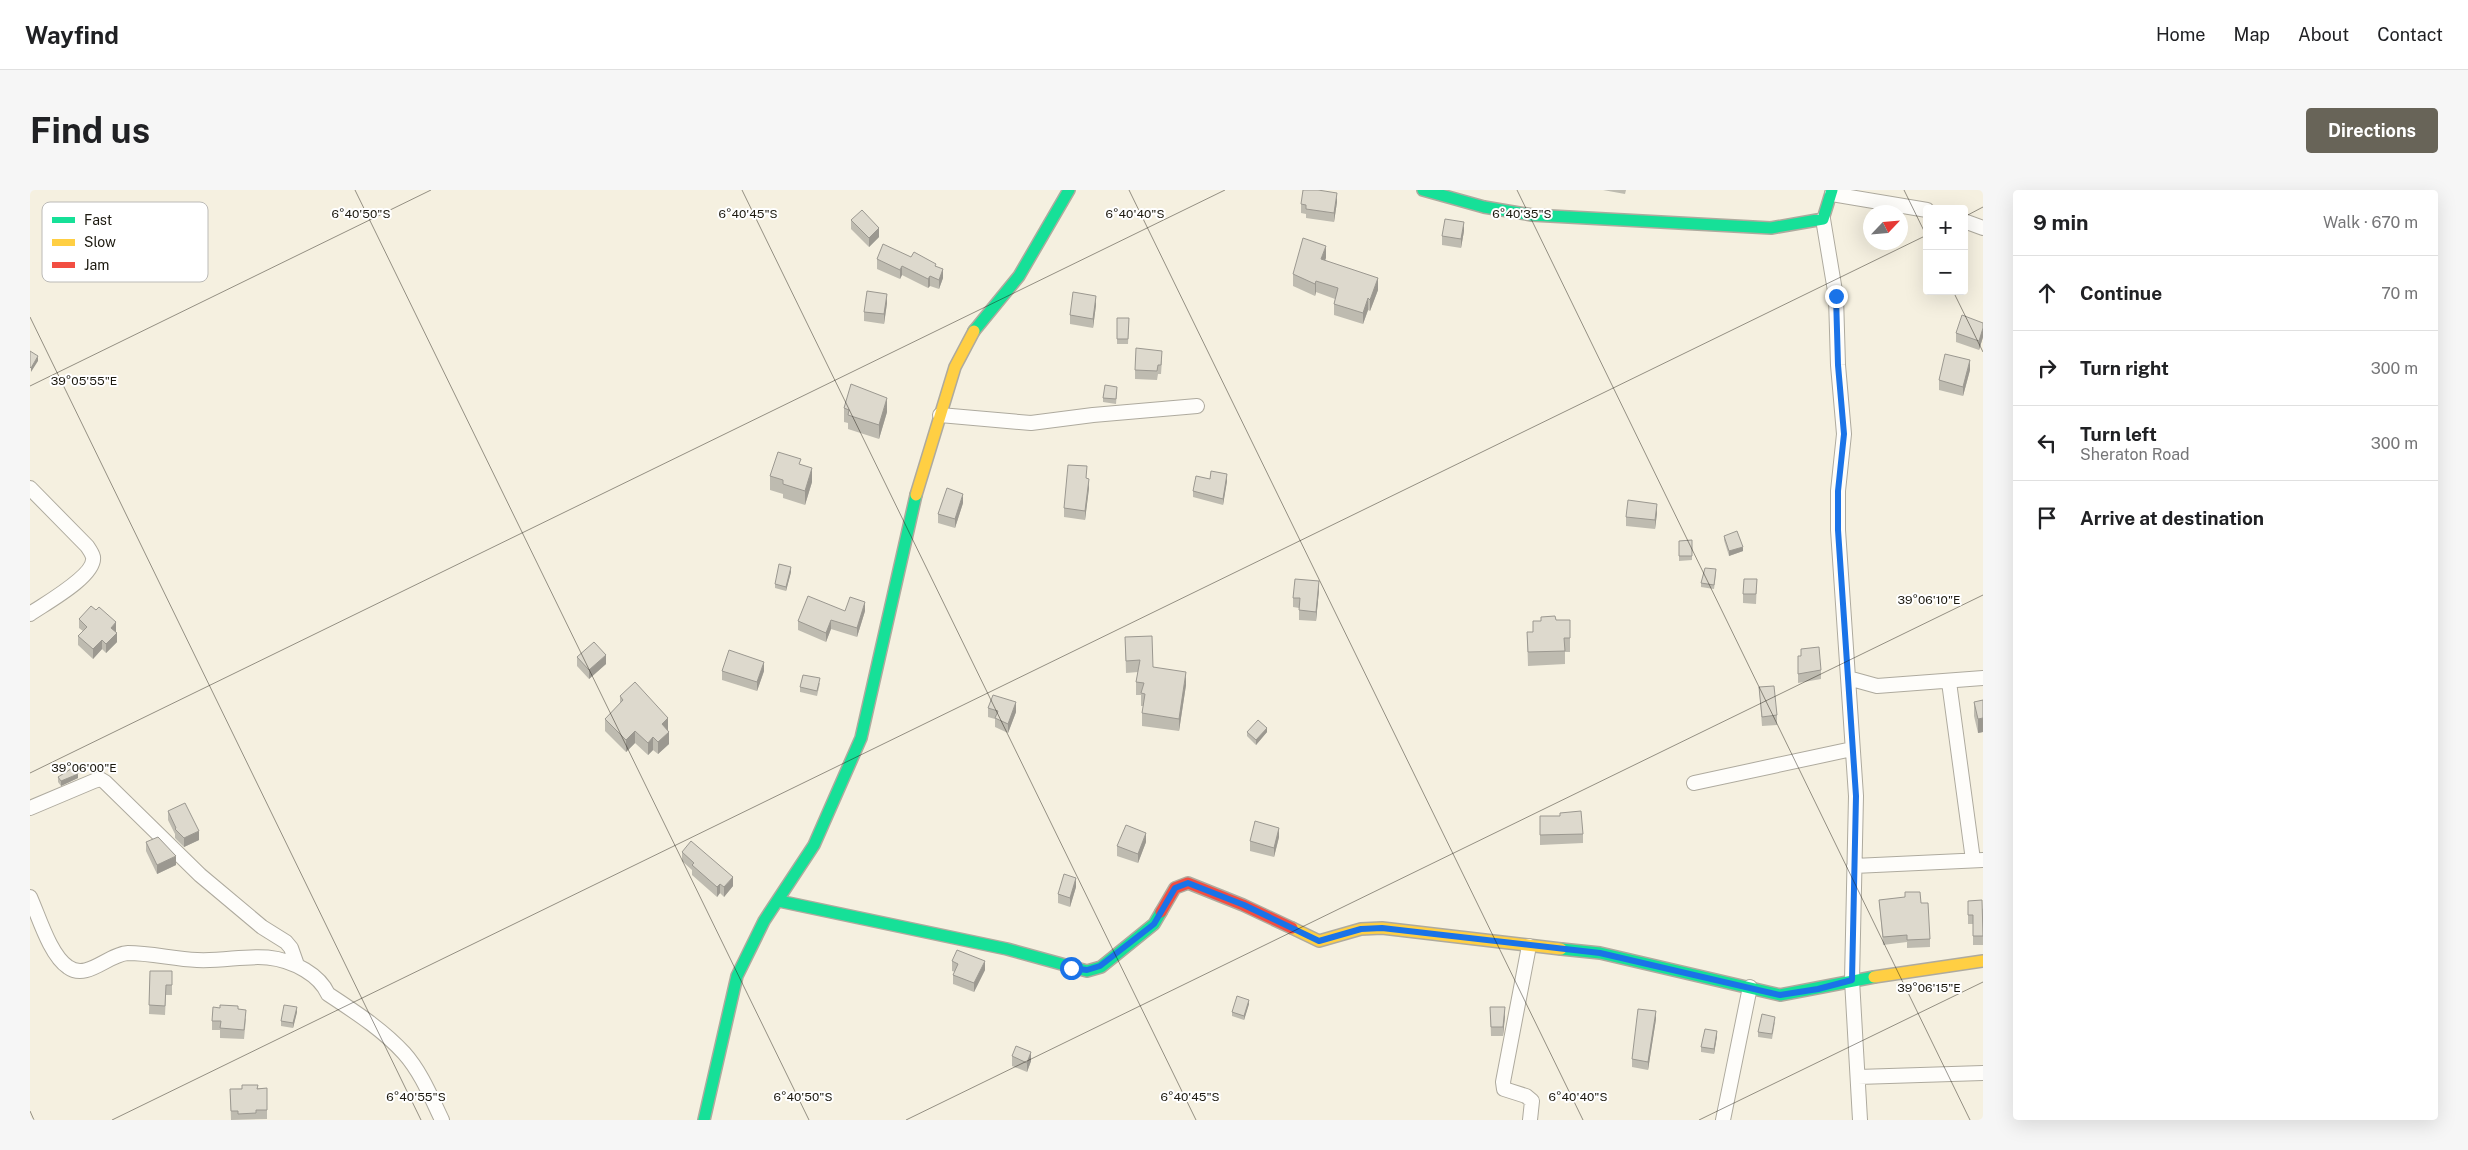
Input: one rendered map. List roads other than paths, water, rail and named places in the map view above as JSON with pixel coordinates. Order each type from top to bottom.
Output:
[{"type":"street","points":[[704,1120],[737,976],[764,921],[779,901],[814,845],[861,738],[917,490],[955,367],[978,324],[1019,276],[1070,190]]},
{"type":"street","points":[[1423,190],[1484,207],[1532,215],[1771,228],[1823,219]]},
{"type":"street","points":[[1860,1120],[1852,980],[1856,796],[1838,530],[1838,491],[1844,434],[1838,365],[1836,296],[1823,219],[1832,192],[1923,209]]},
{"type":"street","points":[[1968,222],[1983,228]]},
{"type":"street","points":[[940,415],[1031,423],[1092,415],[1197,406]]},
{"type":"street","points":[[30,488],[88,546],[93,558],[82,578],[30,614]]},
{"type":"street","points":[[1848,678],[1877,686],[1983,678]]},
{"type":"street","points":[[1854,866],[1978,860],[1949,682]]},
{"type":"street","points":[[1694,782],[1852,749]]},
{"type":"street","points":[[30,808],[100,779],[200,875],[262,927],[286,942],[291,948],[297,965]]},
{"type":"street","points":[[779,901],[1007,949],[1071,968],[1087,970],[1100,966],[1154,924],[1175,888],[1188,883],[1244,905],[1319,941],[1361,929],[1382,928],[1600,953],[1780,995],[1818,989],[1852,980],[1983,961]]},
{"type":"street","points":[[30,897],[60,961],[68,968],[78,971],[88,970],[127,953],[199,960],[255,956],[276,958],[297,965],[324,984],[328,994],[380,1030],[404,1054],[424,1084],[442,1120]]},
{"type":"street","points":[[1529,946],[1503,1082],[1504,1089],[1526,1096],[1532,1101],[1530,1120]]},
{"type":"street","points":[[1723,1120],[1750,987]]},
{"type":"street","points":[[1858,1077],[1983,1073]]}]
